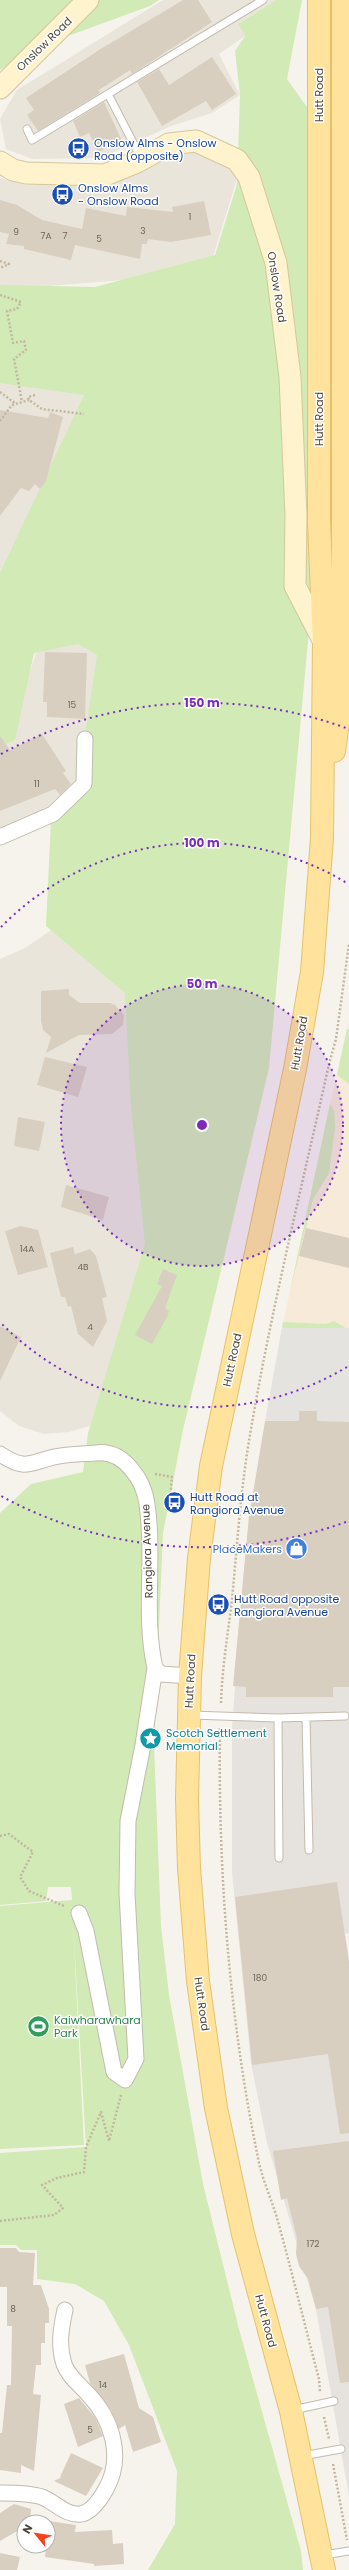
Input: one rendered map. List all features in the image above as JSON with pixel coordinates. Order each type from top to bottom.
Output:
[{"type":"main road","name":"Onslow Road","points":[[0,88],[88,0]]},
{"type":"main road","name":"Hutt Road","points":[[320,0],[319,522],[324,642],[322,838],[312,972],[295,1069],[211,1466],[198,1558],[188,1715],[189,1868],[198,1981],[215,2100],[243,2234],[302,2456],[323,2563]]},
{"type":"main road","name":"Hutt Road","points":[[322,838],[343,688],[343,0]]},
{"type":"main road","name":"Onslow Road","points":[[0,162],[13,170],[26,174],[105,175],[142,159],[169,144],[196,141],[238,160],[249,177],[276,263],[290,377],[296,516],[295,586],[324,642]]},
{"type":"main road","points":[[324,642],[344,527]]},
{"type":"street","points":[[0,837],[53,814],[84,784],[85,739]]},
{"type":"street","name":"Rangiora Avenue","points":[[0,1454],[11,1461],[31,1466],[54,1457],[100,1452],[120,1459],[129,1465],[140,1482],[147,1504],[150,1634],[155,1668],[143,1745],[128,1821],[127,1893],[136,2059],[125,2080]]},
{"type":"street","points":[[155,1668],[161,1674],[190,1676]]},
{"type":"street","points":[[79,1913],[86,1931],[114,2072],[125,2080]]},
{"type":"street","points":[[0,2493],[42,2497],[71,2513],[82,2514],[99,2501],[113,2473],[116,2456],[112,2434],[96,2403],[76,2383],[64,2365],[59,2338],[64,2310]]},
{"type":"lane","points":[[27,130],[32,140],[263,0]]},
{"type":"lane","points":[[108,94],[142,159]]},
{"type":"lane","points":[[188,1715],[278,1718],[345,1716]]},
{"type":"lane","points":[[278,1718],[279,1858]]},
{"type":"lane","points":[[306,1718],[309,1850]]},
{"type":"lane","points":[[291,2411],[334,2401]]},
{"type":"lane","points":[[302,2456],[340,2449]]},
{"type":"lane","points":[[323,2563],[349,2551]]},
{"type":"path","points":[[0,261],[9,264],[0,268]]},
{"type":"path","points":[[0,295],[21,302],[17,309],[7,311],[13,343],[24,341],[26,350],[14,359],[22,402]]},
{"type":"path","points":[[0,392],[16,404]]},
{"type":"path","points":[[0,421],[12,405],[29,400],[28,397],[35,395]]},
{"type":"path","points":[[29,400],[42,409],[84,414]]},
{"type":"path","points":[[333,1053],[349,944]]},
{"type":"path","points":[[153,1474],[172,1476],[170,1500]]},
{"type":"path","points":[[0,1836],[9,1834],[33,1852],[20,1878],[29,1891],[79,1913]]},
{"type":"path","points":[[0,2221],[54,2215],[62,2208],[42,2185],[57,2178],[84,2172],[86,2147],[101,2112],[109,2141],[125,2080]]},
{"type":"shaded area","points":[[163,0],[276,0],[238,24],[245,36],[219,54],[240,95],[212,113],[171,126],[101,158],[32,159],[6,149],[0,119],[17,90]]},
{"type":"shaded area","points":[[200,147],[240,169],[208,273],[0,290],[0,178],[24,185],[46,182],[94,182]]},
{"type":"shaded area","points":[[0,372],[95,395],[0,608]]},
{"type":"shaded area","points":[[42,636],[109,645],[98,772],[30,830],[0,827],[0,736],[9,733]]},
{"type":"shaded area","points":[[54,928],[133,992],[148,1253],[90,1426],[69,1432],[44,1434],[19,1426],[0,1411],[0,959],[25,948]]},
{"type":"shaded area","points":[[349,1021],[349,1328],[282,1328],[330,1104]]},
{"type":"shaded area","points":[[282,1328],[349,1328],[349,1933],[345,1934],[349,1959],[349,2496],[316,2309],[267,2143],[251,2063],[232,1872],[232,1728],[243,1581],[249,1517]]},
{"type":"shaded area","points":[[282,1328],[349,1328],[349,1422],[317,1421],[317,1411],[299,1421],[265,1421]]},
{"type":"green space","points":[[0,0],[159,0],[150,6],[27,51],[0,70]]},
{"type":"green space","points":[[276,0],[302,0],[287,79],[314,117],[315,564],[269,1068],[183,1430],[163,1533],[154,1744],[161,1926],[169,1995],[203,2184],[240,2333],[301,2551],[303,2570],[148,2570],[175,2524],[177,2471],[129,2345],[104,2301],[75,2284],[37,2279],[37,2250],[21,2250],[16,2245],[0,2245],[0,2153],[86,2147],[73,1922],[84,2145],[0,2149],[0,1906],[72,1900],[71,1887],[48,1887],[46,1901],[0,1905],[0,1513],[31,1484],[83,1472],[88,1433],[145,1244],[131,1107],[125,993],[46,926],[51,820],[84,787],[84,741],[97,655],[78,644],[34,653],[15,740],[0,746],[0,573],[84,395],[0,383],[0,285],[95,287],[215,255],[237,184],[240,95],[235,51],[245,36],[238,24]]},
{"type":"green space","points":[[347,1029],[349,1030],[349,1084],[337,1075]]},
{"type":"green space","points":[[330,1104],[334,1111],[335,1127],[329,1173],[313,1199],[290,1291]]},
{"type":"green space","points":[[334,1321],[346,1328],[282,1328],[283,1322],[326,1324]]},
{"type":"building","points":[[183,0],[198,0],[212,22],[132,74],[130,70],[99,90],[100,93],[38,131],[27,115],[34,110],[26,98],[99,50]]},
{"type":"building","points":[[212,57],[236,94],[212,110],[206,101],[162,126],[137,82],[159,69],[169,85]]},
{"type":"building","points":[[104,102],[122,141],[98,152],[89,133],[80,137],[73,121]]},
{"type":"building","points":[[0,200],[17,205],[42,220],[82,229],[86,208],[126,216],[127,207],[173,212],[172,207],[204,201],[211,235],[171,242],[148,239],[147,244],[142,244],[140,259],[75,245],[71,260],[24,249],[24,246],[6,244],[9,234],[0,232]]},
{"type":"building","points":[[0,410],[48,418],[50,412],[63,417],[46,481],[40,489],[35,484],[29,491],[21,488],[0,516]]},
{"type":"building","points":[[45,652],[87,653],[85,719],[47,717],[47,702],[43,702]]},
{"type":"building","points":[[42,734],[66,771],[63,773],[71,784],[60,795],[55,789],[0,811],[0,736],[10,750]]},
{"type":"building","points":[[69,989],[69,995],[80,1003],[110,1003],[115,1005],[124,1015],[123,1025],[112,1034],[79,1035],[46,1053],[51,1037],[43,1030],[41,1021],[41,991]]},
{"type":"building","points":[[45,1057],[87,1067],[78,1097],[37,1085]]},
{"type":"building","points":[[18,1117],[45,1122],[39,1151],[14,1146]]},
{"type":"building","points":[[66,1185],[109,1197],[103,1220],[61,1207]]},
{"type":"building","points":[[21,1226],[38,1230],[48,1267],[18,1275],[5,1231]]},
{"type":"building","points":[[306,1228],[349,1238],[349,1268],[299,1256]]},
{"type":"building","points":[[73,1247],[75,1254],[90,1249],[96,1256],[107,1297],[102,1298],[107,1321],[93,1347],[78,1334],[71,1306],[68,1307],[65,1297],[61,1297],[50,1253]]},
{"type":"building","points":[[163,1269],[177,1275],[165,1308],[169,1311],[167,1317],[152,1344],[135,1335],[162,1286],[157,1284]]},
{"type":"building","points":[[0,1326],[21,1337],[0,1381]]},
{"type":"building","name":"PlaceMakers","points":[[299,1411],[317,1411],[317,1421],[349,1422],[349,1687],[333,1687],[333,1697],[246,1697],[246,1687],[233,1686],[249,1517],[265,1421],[299,1421]]},
{"type":"building","points":[[337,1882],[349,1962],[349,2133],[340,2134],[328,2054],[252,2065],[235,1897]]},
{"type":"building","points":[[349,2141],[349,2382],[340,2383],[328,2307],[316,2309],[308,2279],[299,2266],[296,2254],[297,2238],[287,2198],[281,2200],[273,2151]]},
{"type":"building","points":[[0,2248],[16,2248],[19,2252],[35,2253],[33,2285],[41,2285],[49,2309],[49,2323],[45,2323],[45,2343],[41,2343],[41,2365],[36,2365],[33,2394],[41,2395],[34,2471],[21,2465],[21,2473],[0,2470],[0,2433],[2,2433],[7,2385],[11,2385],[12,2326],[7,2326],[7,2287],[0,2287]]},
{"type":"building","points":[[124,2354],[139,2408],[153,2417],[161,2442],[133,2452],[125,2425],[119,2429],[111,2410],[90,2383],[85,2365]]},
{"type":"building","points":[[79,2398],[96,2419],[103,2436],[78,2447],[64,2404]]},
{"type":"building","points":[[71,2453],[103,2468],[86,2496],[54,2481],[62,2477],[60,2477]]},
{"type":"building","points":[[14,2504],[31,2509],[31,2514],[16,2514],[16,2532],[0,2541],[0,2513]]},
{"type":"building","points":[[56,2522],[76,2525],[75,2532],[112,2530],[113,2544],[123,2543],[124,2564],[94,2566],[94,2564],[45,2557],[45,2554],[56,2554]]},
{"type":"building","points":[[0,2553],[20,2557],[17,2570],[0,2570]]},
{"type":"place","name":"Onslow Alms - Onslow Road (opposite)","points":[[78,149]]},
{"type":"place","name":"Onslow Alms - Onslow Road","points":[[62,194]]},
{"type":"place","name":"Hutt Road at Rangiora Avenue","points":[[174,1503]]},
{"type":"place","name":"PlaceMakers","points":[[297,1549]]},
{"type":"place","name":"Hutt Road opposite Rangiora Avenue","points":[[218,1605]]},
{"type":"place","name":"Scotch Settlement Memorial","points":[[150,1739]]},
{"type":"place","name":"Kaiwharawhara Park","points":[[39,2026]]}]
